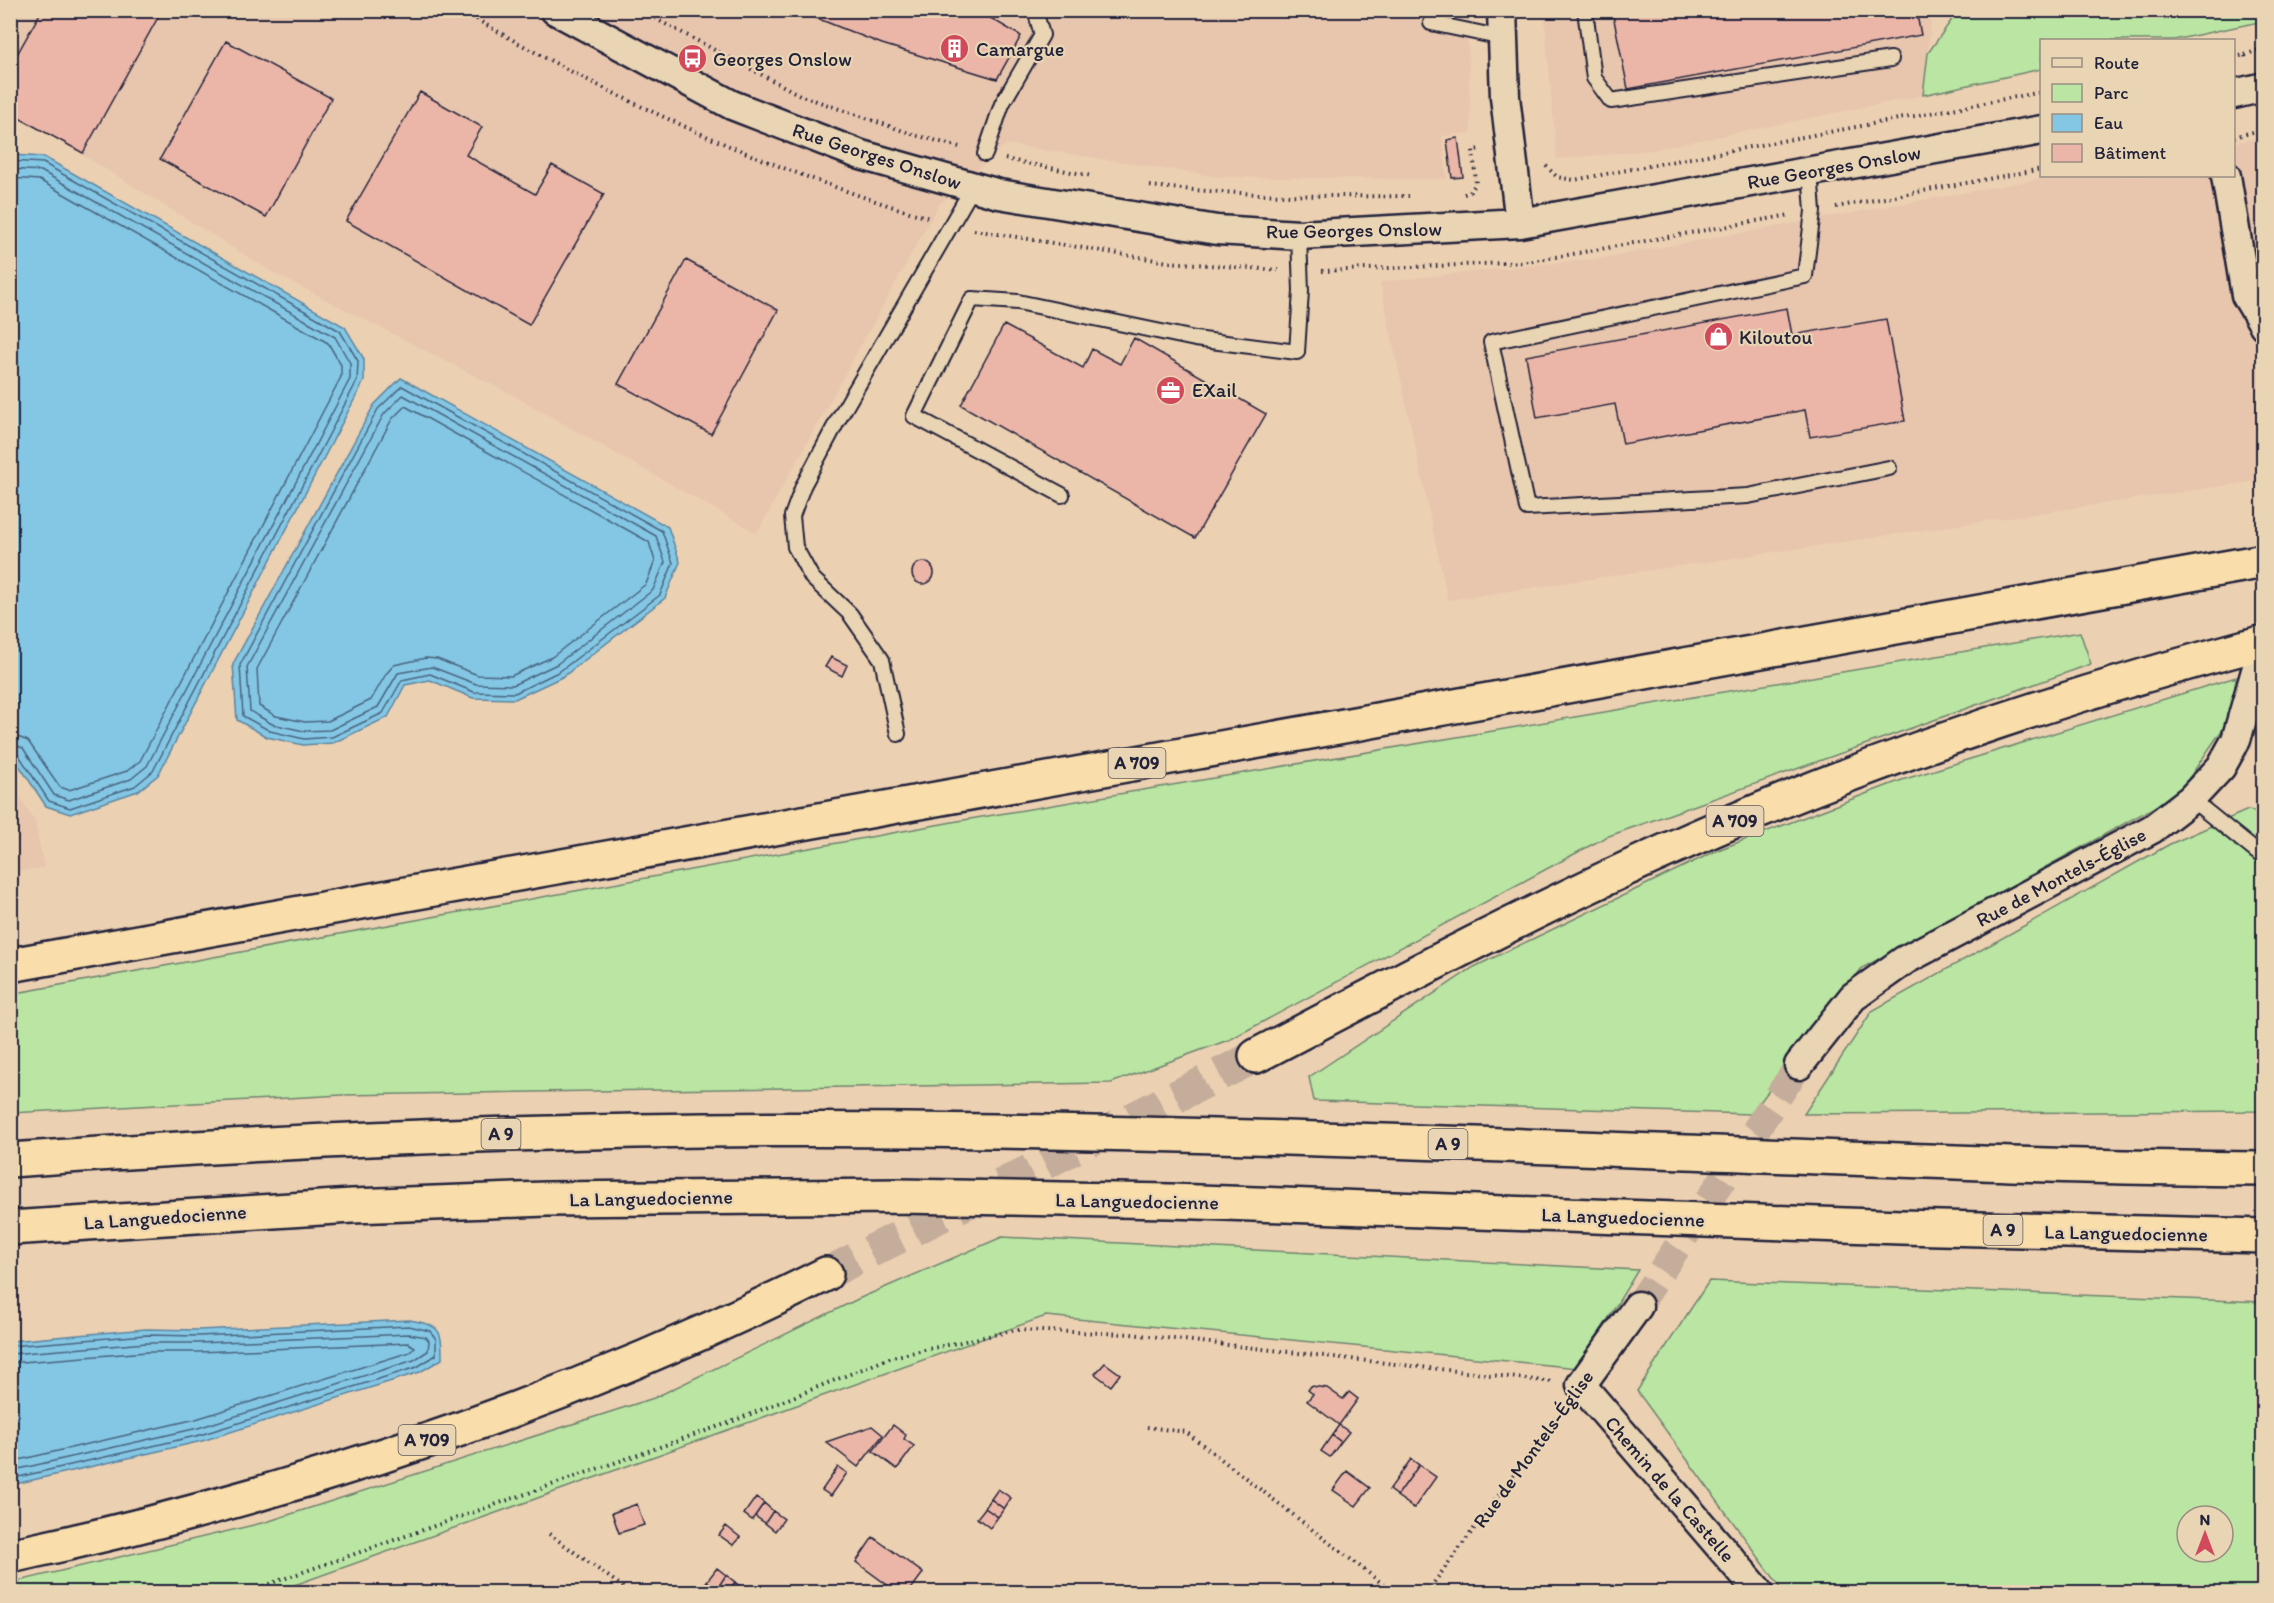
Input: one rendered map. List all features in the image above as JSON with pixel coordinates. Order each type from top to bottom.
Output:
[{"type":"highway","name":"A 709","points":[[10,965],[2264,561]]},
{"type":"highway","name":"A 709","points":[[1256,1056],[1553,904],[1663,851],[1784,800],[1872,765],[2068,697],[2256,644]]},
{"type":"highway","name":"A 9","points":[[10,1160],[363,1139],[620,1131],[810,1130],[1174,1135],[2067,1166],[2264,1169]]},
{"type":"highway","name":"La Languedocienne","points":[[10,1228],[352,1206],[546,1199],[900,1196],[1170,1201],[1901,1227],[2264,1236]]},
{"type":"highway","name":"A 709","points":[[10,1556],[195,1511],[429,1439],[664,1349],[748,1313],[826,1274]]},
{"type":"street","name":"Rue Georges Onslow","points":[[555,10],[732,105],[861,154],[999,194],[1217,230],[1299,235],[1520,223],[2040,130]]},
{"type":"street","points":[[1503,24],[1510,145],[1520,223]]},
{"type":"street","points":[[2235,94],[2264,87]]},
{"type":"street","points":[[2226,177],[2246,295],[2264,325]]},
{"type":"street","name":"Rue de Montels-Église","points":[[1799,1065],[1853,997],[1905,960],[2152,830],[2191,799],[2221,767],[2236,740],[2256,644]]},
{"type":"street","name":"Rue de Montels-Église","points":[[1581,1385],[1638,1306]]},
{"type":"street","name":"Chemin de la Castelle","points":[[1581,1385],[1759,1593]]},
{"type":"lane","points":[[985,153],[1002,104],[1042,35],[1035,10]]},
{"type":"lane","points":[[1585,10],[1594,78],[1611,101],[1891,59]]},
{"type":"lane","points":[[1431,23],[1503,24]]},
{"type":"lane","points":[[1810,171],[1813,211],[1805,276],[1491,342],[1527,508],[1748,496],[1889,468]]},
{"type":"lane","points":[[898,734],[882,660],[850,614],[812,578],[795,547],[792,516],[803,486],[838,420],[974,187]]},
{"type":"lane","points":[[1062,495],[914,416],[972,299],[1018,302],[1195,339],[1297,352],[1301,291],[1299,235]]},
{"type":"lane","points":[[2191,799],[2264,858]]},
{"type":"path","points":[[639,10],[802,96],[915,135],[1101,178]]},
{"type":"path","points":[[2245,55],[2264,48]]},
{"type":"path","points":[[1457,195],[1470,192],[1476,183],[1473,150],[1540,143],[1546,168],[1557,177],[1574,180],[2040,92]]},
{"type":"path","points":[[2235,137],[2264,129]]},
{"type":"path","points":[[1144,185],[1253,195],[1412,196]]},
{"type":"path","points":[[246,1593],[731,1422],[892,1357],[1016,1330],[1131,1334],[1581,1385]]},
{"type":"path","name":"Rue de Montels-Église","points":[[1427,1593],[1581,1385]]},
{"type":"path","points":[[1147,1427],[1186,1432],[1393,1593]]},
{"type":"path","points":[[549,1534],[630,1593]]},
{"type":"shaded area","points":[[10,11],[1467,11],[1471,133],[1442,136],[1447,179],[1219,177],[1006,144],[939,204],[757,533],[518,398],[276,274],[11,111]]},
{"type":"shaded area","points":[[1544,11],[1932,11],[1923,95],[1651,150],[1557,159]]},
{"type":"shaded area","points":[[2263,137],[2263,480],[1448,600],[1380,282],[1603,258],[2050,177],[2235,177],[2235,143]]},
{"type":"shaded area","points":[[11,782],[35,822],[44,867],[11,873]]},
{"type":"green space","points":[[2263,10],[2264,21],[2179,39],[2040,39],[2040,69],[1923,95],[1928,53],[1958,11]]},
{"type":"green space","points":[[2080,632],[2091,664],[1606,837],[1231,1039],[1111,1083],[342,1095],[11,1113],[11,994],[958,821]]},
{"type":"green space","points":[[2236,677],[2231,717],[2178,794],[1862,968],[1751,1114],[1314,1101],[1309,1077],[1474,967],[1718,850],[1902,780]]},
{"type":"green space","points":[[2248,810],[2263,813],[2263,1111],[1804,1114],[1872,1011],[2170,844]]},
{"type":"green space","points":[[1002,1237],[1638,1270],[1578,1368],[1046,1316],[275,1592],[11,1592],[10,1583],[266,1522],[654,1398],[858,1299]]},
{"type":"green space","points":[[1709,1281],[2263,1302],[2263,1592],[1784,1592],[1637,1391]]},
{"type":"water","points":[[11,155],[44,157],[345,327],[364,359],[364,381],[158,775],[138,791],[70,814],[46,806],[11,753]]},
{"type":"water","points":[[401,378],[668,527],[680,562],[665,598],[564,676],[515,699],[473,698],[430,680],[405,685],[388,717],[333,743],[303,745],[267,737],[237,720],[233,664],[374,405]]},
{"type":"water","points":[[410,1320],[428,1324],[440,1335],[442,1359],[420,1372],[202,1441],[11,1485],[11,1341],[146,1329],[198,1330]]},
{"type":"building","points":[[42,10],[162,10],[83,153],[10,113],[10,67]]},
{"type":"building","name":"Camargue","points":[[796,10],[977,10],[1021,36],[997,79],[882,44]]},
{"type":"building","points":[[1612,10],[1916,10],[1921,35],[1628,89]]},
{"type":"building","points":[[226,41],[331,98],[266,217],[160,159]]},
{"type":"building","points":[[420,92],[482,127],[466,155],[535,194],[552,165],[604,194],[529,325],[346,221]]},
{"type":"building","points":[[1458,138],[1463,177],[1452,178],[1447,140]]},
{"type":"building","points":[[686,260],[778,310],[711,434],[618,384]]},
{"type":"building","points":[[1787,308],[1792,335],[1886,319],[1905,421],[1810,437],[1805,410],[1623,444],[1615,404],[1537,418],[1526,356]]},
{"type":"building","points":[[1004,325],[1083,368],[1092,349],[1120,364],[1134,338],[1266,414],[1195,538],[961,405]]},
{"type":"building","points":[[923,562],[931,565],[934,573],[931,581],[923,584],[915,581],[912,573],[915,565]]},
{"type":"building","points":[[831,657],[847,665],[842,676],[825,667]]},
{"type":"building","points":[[1105,1363],[1120,1374],[1111,1386],[1095,1374]]},
{"type":"building","points":[[1311,1386],[1327,1388],[1343,1399],[1349,1392],[1358,1399],[1339,1425],[1307,1401],[1313,1394],[1308,1390]]},
{"type":"building","points":[[893,1425],[906,1435],[904,1439],[914,1446],[897,1469],[873,1451]]},
{"type":"building","points":[[1339,1425],[1349,1432],[1341,1442],[1332,1435]]},
{"type":"building","points":[[872,1426],[883,1435],[858,1467],[826,1442]]},
{"type":"building","points":[[1332,1435],[1341,1442],[1330,1457],[1321,1451]]},
{"type":"building","points":[[1411,1459],[1419,1465],[1397,1496],[1389,1490]]},
{"type":"building","points":[[1419,1465],[1436,1477],[1414,1508],[1397,1496]]},
{"type":"building","points":[[838,1467],[847,1473],[831,1496],[822,1490]]},
{"type":"building","points":[[1347,1471],[1370,1488],[1356,1506],[1333,1490]]},
{"type":"building","points":[[998,1489],[1011,1498],[1004,1509],[991,1499]]},
{"type":"building","points":[[756,1497],[764,1503],[752,1520],[744,1514]]},
{"type":"building","points":[[991,1499],[1004,1509],[998,1517],[985,1508]]},
{"type":"building","points":[[764,1503],[773,1511],[765,1523],[755,1516]]},
{"type":"building","points":[[637,1504],[644,1525],[619,1533],[612,1513]]},
{"type":"building","points":[[985,1508],[998,1517],[990,1528],[977,1518]]},
{"type":"building","points":[[773,1511],[784,1519],[775,1531],[765,1523]]},
{"type":"building","points":[[726,1526],[740,1537],[733,1545],[719,1535]]},
{"type":"building","points":[[873,1537],[923,1573],[909,1592],[897,1592],[856,1562]]},
{"type":"building","points":[[717,1568],[726,1575],[717,1589],[707,1581]]},
{"type":"building","points":[[726,1575],[735,1582],[727,1592],[723,1592],[717,1589]]},
{"type":"building","points":[[707,1581],[717,1589],[714,1592],[701,1589]]},
{"type":"building","points":[[735,1582],[742,1588],[739,1592],[727,1592]]},
{"type":"tunnel","points":[[826,1274],[1256,1056]]},
{"type":"tunnel","points":[[1638,1306],[1799,1065]]},
{"type":"place","name":"Camargue","points":[[955,49]]},
{"type":"place","name":"Georges Onslow","points":[[692,59]]},
{"type":"place","name":"Kiloutou","points":[[1718,337]]},
{"type":"place","name":"EXail","points":[[1171,390]]}]
